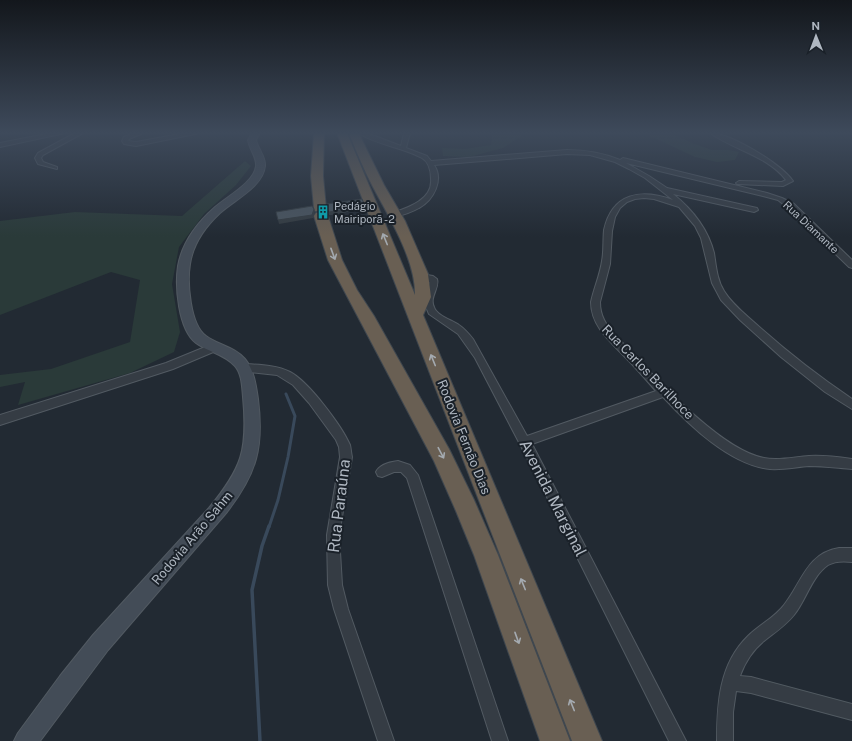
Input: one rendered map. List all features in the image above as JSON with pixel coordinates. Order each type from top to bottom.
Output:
[{"type":"highway","name":"Rodovia Fernão Dias","points":[[317,168],[320,212],[335,260],[442,456],[466,508],[486,555],[555,741]]},
{"type":"highway","name":"Rodovia Fernão Dias","points":[[356,168],[587,741]]},
{"type":"highway","points":[[370,168],[395,215],[422,277],[423,297],[415,315]]},
{"type":"street","points":[[245,368],[240,361],[231,354],[201,340],[194,333],[190,324],[183,293],[184,265],[186,253],[192,241],[206,222],[250,183],[260,170],[260,168]]},
{"type":"street","points":[[395,215],[418,206],[429,195],[434,188],[436,177],[432,168]]},
{"type":"street","points":[[629,168],[664,189],[686,209],[705,237],[708,246],[713,278],[725,298],[736,311],[777,349],[820,384],[852,405]]},
{"type":"street","name":"Rua Diamante","points":[[652,168],[765,194],[780,199],[791,206],[852,265]]},
{"type":"street","points":[[711,182],[783,184],[790,181],[784,174],[775,168]]},
{"type":"street","points":[[664,189],[754,210]]},
{"type":"street","name":"Rua Carlos Barilhoce","points":[[686,209],[667,200],[649,196],[635,196],[619,205],[611,220],[608,231],[606,262],[596,301],[597,314],[606,331],[665,392],[699,424],[729,448],[757,461],[771,464],[817,461],[852,464]]},
{"type":"street","name":"Avenida Marginal","points":[[422,277],[430,278],[434,281],[428,304],[436,315],[458,328],[470,340],[678,741]]},
{"type":"street","points":[[0,420],[155,370],[215,346]]},
{"type":"street","name":"Rodovia Arão Sahm","points":[[26,741],[77,671],[112,628],[208,523],[228,496],[243,472],[250,454],[253,437],[252,413],[245,368]]},
{"type":"street","name":"Rua Paraúna","points":[[245,368],[279,372],[291,377],[300,385],[340,437],[345,447],[346,457],[333,535],[335,585],[341,608],[386,741]]},
{"type":"street","points":[[524,442],[665,392]]},
{"type":"street","points":[[382,472],[394,466],[399,466],[409,470],[412,475],[500,741]]},
{"type":"street","points":[[725,741],[725,707],[729,682],[736,665],[745,650],[759,636],[783,617],[794,604],[821,562],[830,557],[841,554],[852,555]]},
{"type":"street","points":[[729,682],[750,685],[852,712]]},
{"type":"shaded area","points":[[237,168],[250,168],[236,185],[204,214],[179,247],[172,284],[180,332],[174,352],[130,373],[18,405],[25,382],[0,387],[0,375],[51,369],[130,342],[140,280],[111,272],[0,315],[0,221],[75,212],[182,216]]},
{"type":"building","points":[[362,199],[365,206],[329,212],[326,208],[327,204]]},
{"type":"building","points":[[312,206],[314,209],[312,215],[278,220],[276,212]]},
{"type":"waterway","points":[[269,527],[278,500],[288,457],[295,416],[286,394]]},
{"type":"waterway","points":[[260,741],[252,590],[262,546],[269,526]]},
{"type":"place","name":"Pedágio Mairiporã -2","points":[[323,212]]}]
